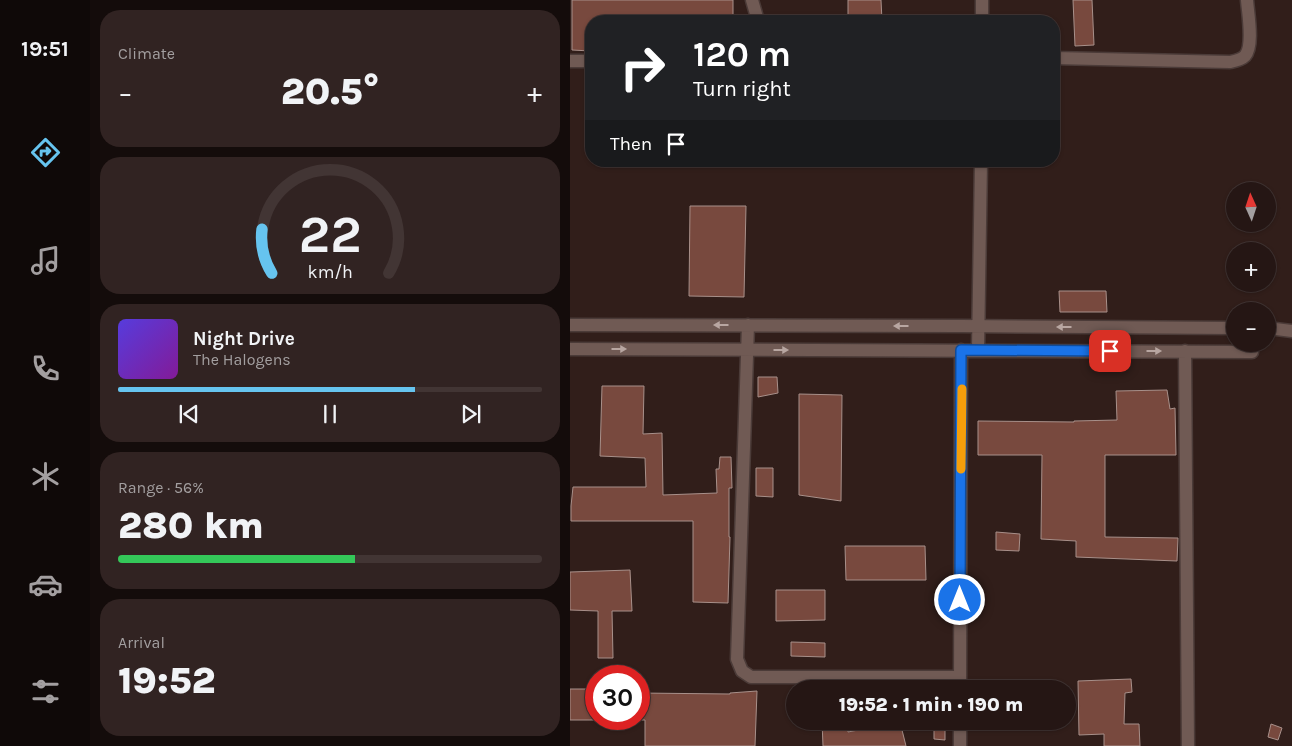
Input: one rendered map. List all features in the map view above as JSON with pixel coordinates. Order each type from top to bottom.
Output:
[{"type":"street","points":[[752,0],[756,15]]},
{"type":"street","points":[[982,0],[982,15]]},
{"type":"street","points":[[1060,58],[1235,61],[1246,54],[1250,44],[1247,0]]},
{"type":"street","points":[[570,61],[585,60]]},
{"type":"street","points":[[978,350],[981,167]]},
{"type":"street","points":[[570,325],[1226,328]]},
{"type":"street","points":[[748,325],[736,659],[742,671],[751,677],[856,680]]},
{"type":"street","points":[[1276,329],[1292,331]]},
{"type":"street","points":[[570,349],[1226,352]]},
{"type":"street","points":[[960,680],[961,350]]},
{"type":"street","points":[[1185,351],[1188,746]]},
{"type":"street","points":[[960,730],[960,746]]},
{"type":"building","points":[[572,0],[733,0],[733,15],[585,15],[585,51],[572,50]]},
{"type":"building","points":[[848,0],[881,0],[882,15],[848,15]]},
{"type":"building","points":[[1073,0],[1092,0],[1094,45],[1075,46]]},
{"type":"building","points":[[690,206],[746,206],[744,297],[689,296]]},
{"type":"building","points":[[1059,291],[1106,291],[1107,312],[1060,312]]},
{"type":"building","points":[[758,377],[777,377],[778,393],[758,397]]},
{"type":"building","points":[[602,386],[644,386],[643,434],[662,433],[663,495],[717,493],[716,469],[719,469],[720,457],[731,457],[732,488],[729,488],[728,603],[693,602],[693,521],[571,521],[573,487],[646,487],[645,458],[600,456]]},
{"type":"building","points":[[1167,390],[1170,409],[1175,408],[1176,455],[1105,455],[1105,537],[1178,538],[1177,561],[1076,557],[1076,541],[1041,539],[1042,455],[978,455],[978,421],[1074,422],[1117,420],[1116,391]]},
{"type":"building","points":[[799,394],[842,395],[841,501],[799,495]]},
{"type":"building","points":[[756,468],[773,468],[773,497],[756,496]]},
{"type":"building","points":[[996,532],[1020,534],[1019,551],[996,550]]},
{"type":"building","points":[[845,546],[925,546],[926,580],[846,580]]},
{"type":"building","points":[[630,570],[632,611],[612,611],[613,658],[598,658],[598,611],[570,610],[570,572]]},
{"type":"building","points":[[776,590],[825,590],[825,620],[776,621]]},
{"type":"building","points":[[791,642],[825,643],[825,657],[791,656]]},
{"type":"building","points":[[1131,679],[1132,692],[1125,693],[1124,724],[1139,724],[1140,746],[1104,746],[1104,734],[1079,735],[1078,681]]},
{"type":"building","points":[[570,689],[585,689],[585,720],[570,720]]},
{"type":"building","points":[[757,691],[755,746],[645,746],[645,730],[650,730],[650,693]]},
{"type":"building","points":[[1271,724],[1282,728],[1278,740],[1268,737]]},
{"type":"building","points":[[822,730],[848,730],[848,732],[858,730],[902,730],[906,746],[823,746]]},
{"type":"building","points":[[934,730],[945,730],[945,740],[934,739]]},
{"type":"slow traffic","points":[[961,469],[962,389]]},
{"type":"route","points":[[960,600],[961,350],[1110,351]]}]
